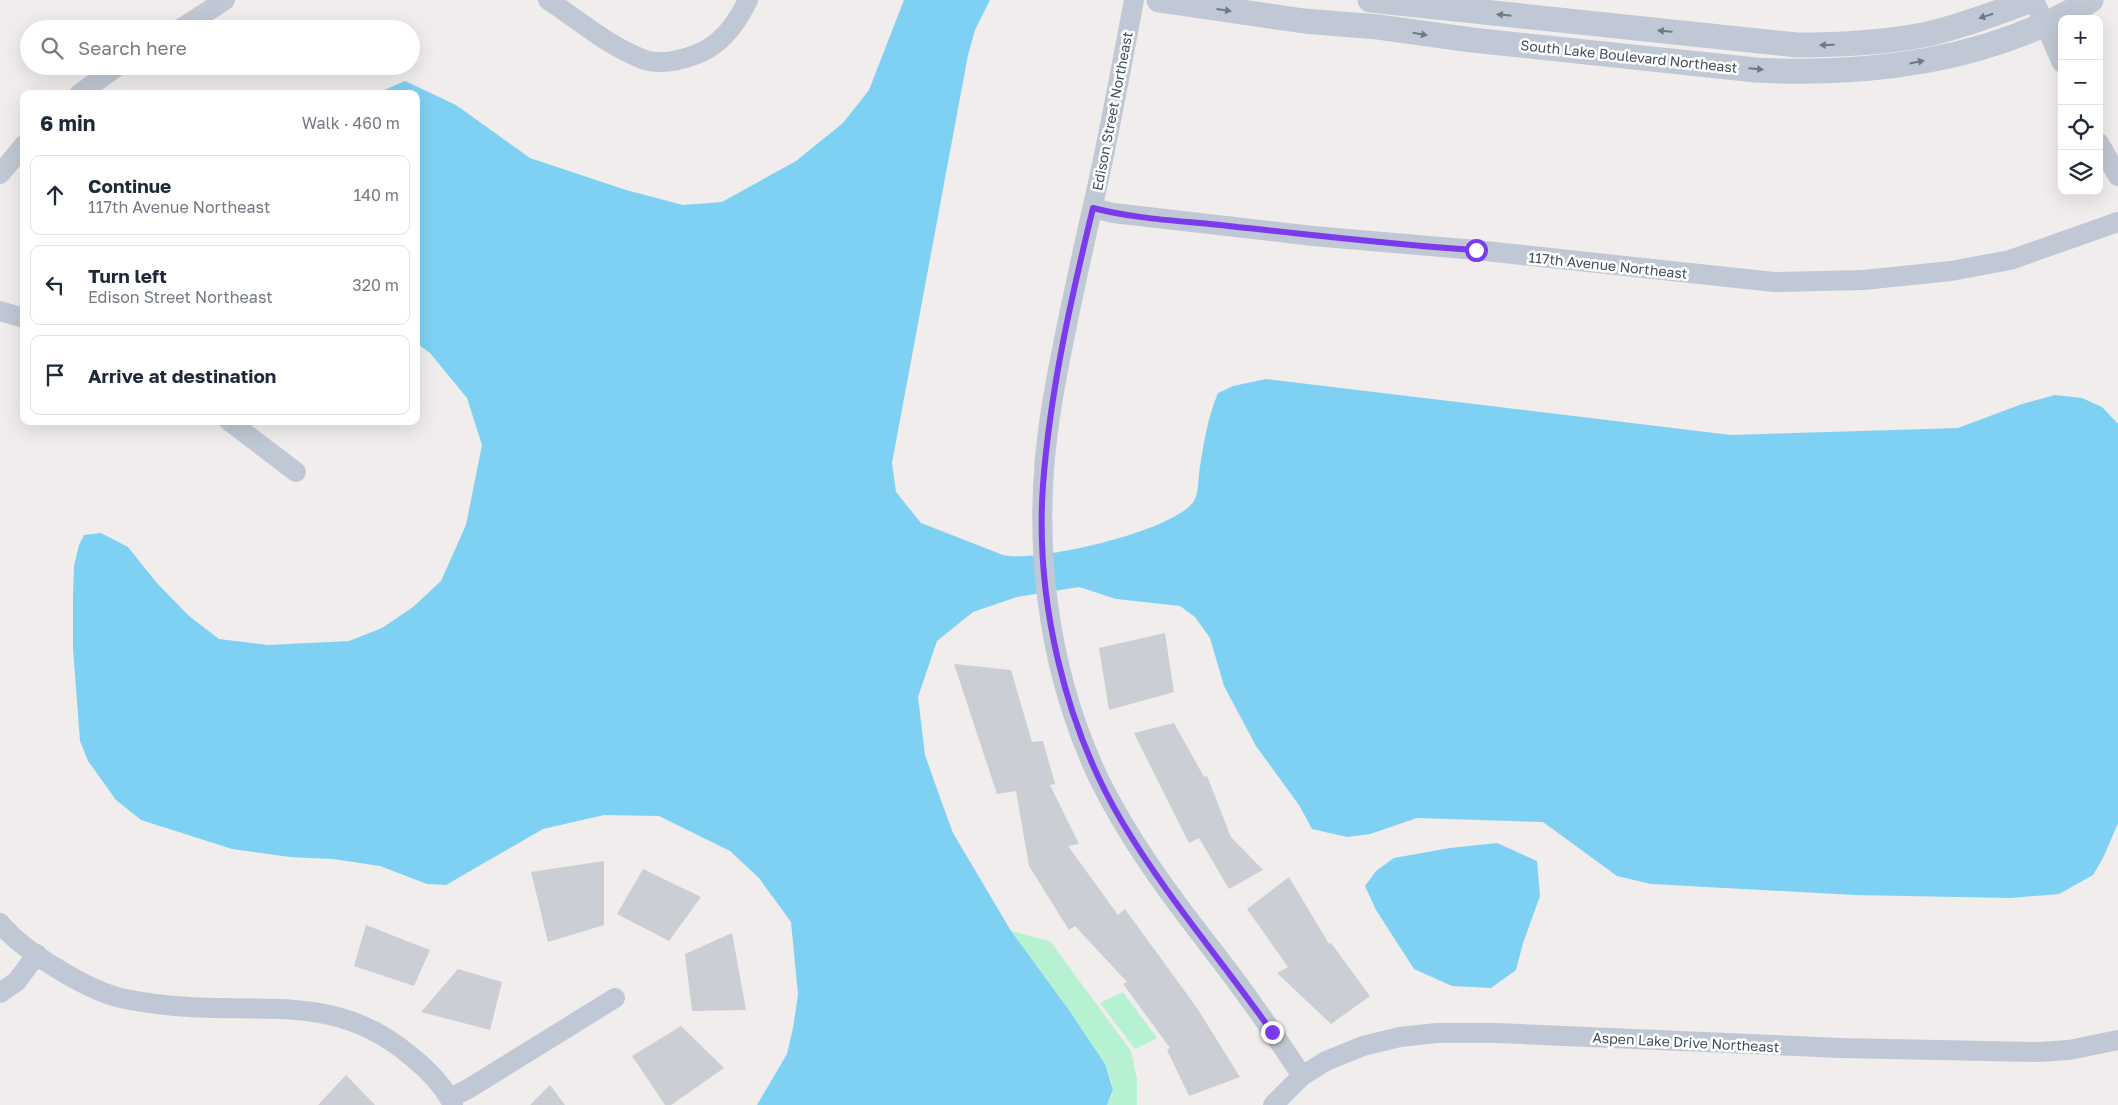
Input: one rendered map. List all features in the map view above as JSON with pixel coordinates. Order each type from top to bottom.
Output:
[{"type":"street","points":[[194,20],[225,0]]},
{"type":"street","points":[[548,0],[587,29],[620,47],[646,60],[668,62],[706,51],[732,29],[748,0]]},
{"type":"street","name":"Edison Street Northeast","points":[[1134,0],[1050,413],[1043,487],[1048,618],[1074,718],[1098,777],[1120,819],[1180,909],[1243,991],[1302,1076]]},
{"type":"street","name":"South Lake Boulevard Northeast","points":[[1159,0],[1304,21],[1378,27],[1444,37],[1756,70],[1826,71],[1897,66],[1962,53],[1995,44],[2045,23],[2090,0]]},
{"type":"street","points":[[1377,0],[1378,27]]},
{"type":"street","name":"South Lake Boulevard Northeast","points":[[1377,0],[1752,42],[1797,46],[1830,46],[1878,42],[1925,34],[2033,0]]},
{"type":"street","points":[[2033,0],[2061,60]]},
{"type":"street","points":[[85,90],[105,75]]},
{"type":"street","points":[[0,174],[20,150]]},
{"type":"street","points":[[2103,150],[2118,176]]},
{"type":"street","name":"117th Avenue Northeast","points":[[1093,208],[1113,213],[1313,236],[1495,252],[1774,282],[1863,280],[1950,271],[2010,260],[2118,222]]},
{"type":"street","points":[[0,311],[20,317]]},
{"type":"street","points":[[234,425],[296,472]]},
{"type":"street","points":[[0,923],[7,932],[31,952],[89,985],[122,998],[189,1007],[291,1009],[324,1013],[352,1020],[380,1033],[404,1050],[428,1070],[452,1101],[468,1088],[615,998]]},
{"type":"street","points":[[0,993],[16,981],[37,954]]},
{"type":"street","name":"Aspen Lake Drive Northeast","points":[[1273,1105],[1302,1076],[1326,1061],[1363,1046],[1400,1037],[1437,1033],[1498,1033],[1841,1048],[2039,1052],[2069,1050],[2118,1040]]},
{"type":"green space","points":[[1011,931],[1050,941],[1131,1051],[1137,1079],[1137,1105],[1107,1105],[1113,1090],[1110,1077],[1100,1058],[1070,1011]]},
{"type":"green space","points":[[1123,992],[1157,1038],[1135,1049],[1100,1003]]},
{"type":"water","points":[[904,0],[990,0],[975,30],[968,55],[892,463],[896,492],[921,523],[1003,555],[1045,554],[1104,542],[1161,523],[1182,512],[1196,498],[1207,429],[1218,393],[1233,386],[1266,379],[1731,435],[1958,428],[2022,404],[2055,395],[2082,398],[2102,407],[2118,424],[2118,823],[2104,856],[2093,875],[2059,894],[2010,898],[1855,895],[1651,884],[1617,876],[1543,822],[1417,818],[1370,834],[1347,837],[1312,829],[1299,805],[1256,746],[1224,686],[1210,638],[1195,617],[1180,606],[1116,599],[1079,587],[1017,597],[973,612],[937,641],[918,697],[925,755],[953,833],[1011,931],[1069,1010],[1105,1064],[1113,1090],[1107,1105],[757,1105],[787,1054],[793,1028],[798,995],[791,922],[759,878],[730,851],[659,816],[604,815],[543,829],[446,885],[427,884],[380,866],[333,859],[290,857],[232,849],[141,820],[116,800],[88,761],[80,741],[73,649],[73,595],[74,566],[79,545],[84,535],[101,533],[128,547],[156,582],[189,616],[219,639],[268,645],[349,641],[382,628],[413,607],[441,581],[466,525],[482,445],[467,398],[430,353],[420,346],[420,90],[384,90],[405,81],[456,105],[530,158],[626,190],[683,205],[722,202],[796,161],[843,123],[869,90]]},
{"type":"water","points":[[1497,843],[1537,861],[1540,896],[1523,943],[1516,970],[1491,988],[1452,986],[1414,969],[1376,910],[1365,886],[1376,871],[1394,858],[1450,848]]},
{"type":"building","points":[[1165,633],[1174,692],[1109,710],[1099,648]]},
{"type":"building","points":[[954,664],[1011,670],[1032,742],[1043,741],[1055,784],[1050,785],[1079,844],[1068,846],[1118,915],[1125,909],[1197,1008],[1240,1077],[1189,1096],[1167,1050],[1170,1048],[1123,984],[1127,982],[1075,926],[1069,930],[1029,866],[1016,791],[997,794]]},
{"type":"building","points":[[1174,723],[1204,777],[1207,776],[1231,837],[1263,870],[1229,889],[1199,838],[1189,843],[1134,733]]},
{"type":"building","points":[[604,861],[604,925],[548,942],[531,872]]},
{"type":"building","points":[[643,869],[701,897],[669,941],[617,914]]},
{"type":"building","points":[[1289,877],[1329,944],[1331,943],[1370,996],[1331,1024],[1277,973],[1288,967],[1247,909]]},
{"type":"building","points":[[366,925],[430,950],[414,986],[354,966]]},
{"type":"building","points":[[732,933],[746,1010],[692,1011],[685,954]]},
{"type":"building","points":[[458,969],[502,982],[490,1030],[421,1012]]},
{"type":"building","points":[[681,1026],[724,1068],[671,1105],[665,1105],[632,1056]]},
{"type":"building","points":[[346,1075],[375,1105],[318,1105]]},
{"type":"building","points":[[550,1085],[565,1105],[530,1105]]},
{"type":"route","points":[[1272,1032],[1180,909],[1120,819],[1098,777],[1074,718],[1048,618],[1044,568],[1043,487],[1050,413],[1069,313],[1093,208],[1113,213],[1313,236],[1476,250]]}]
